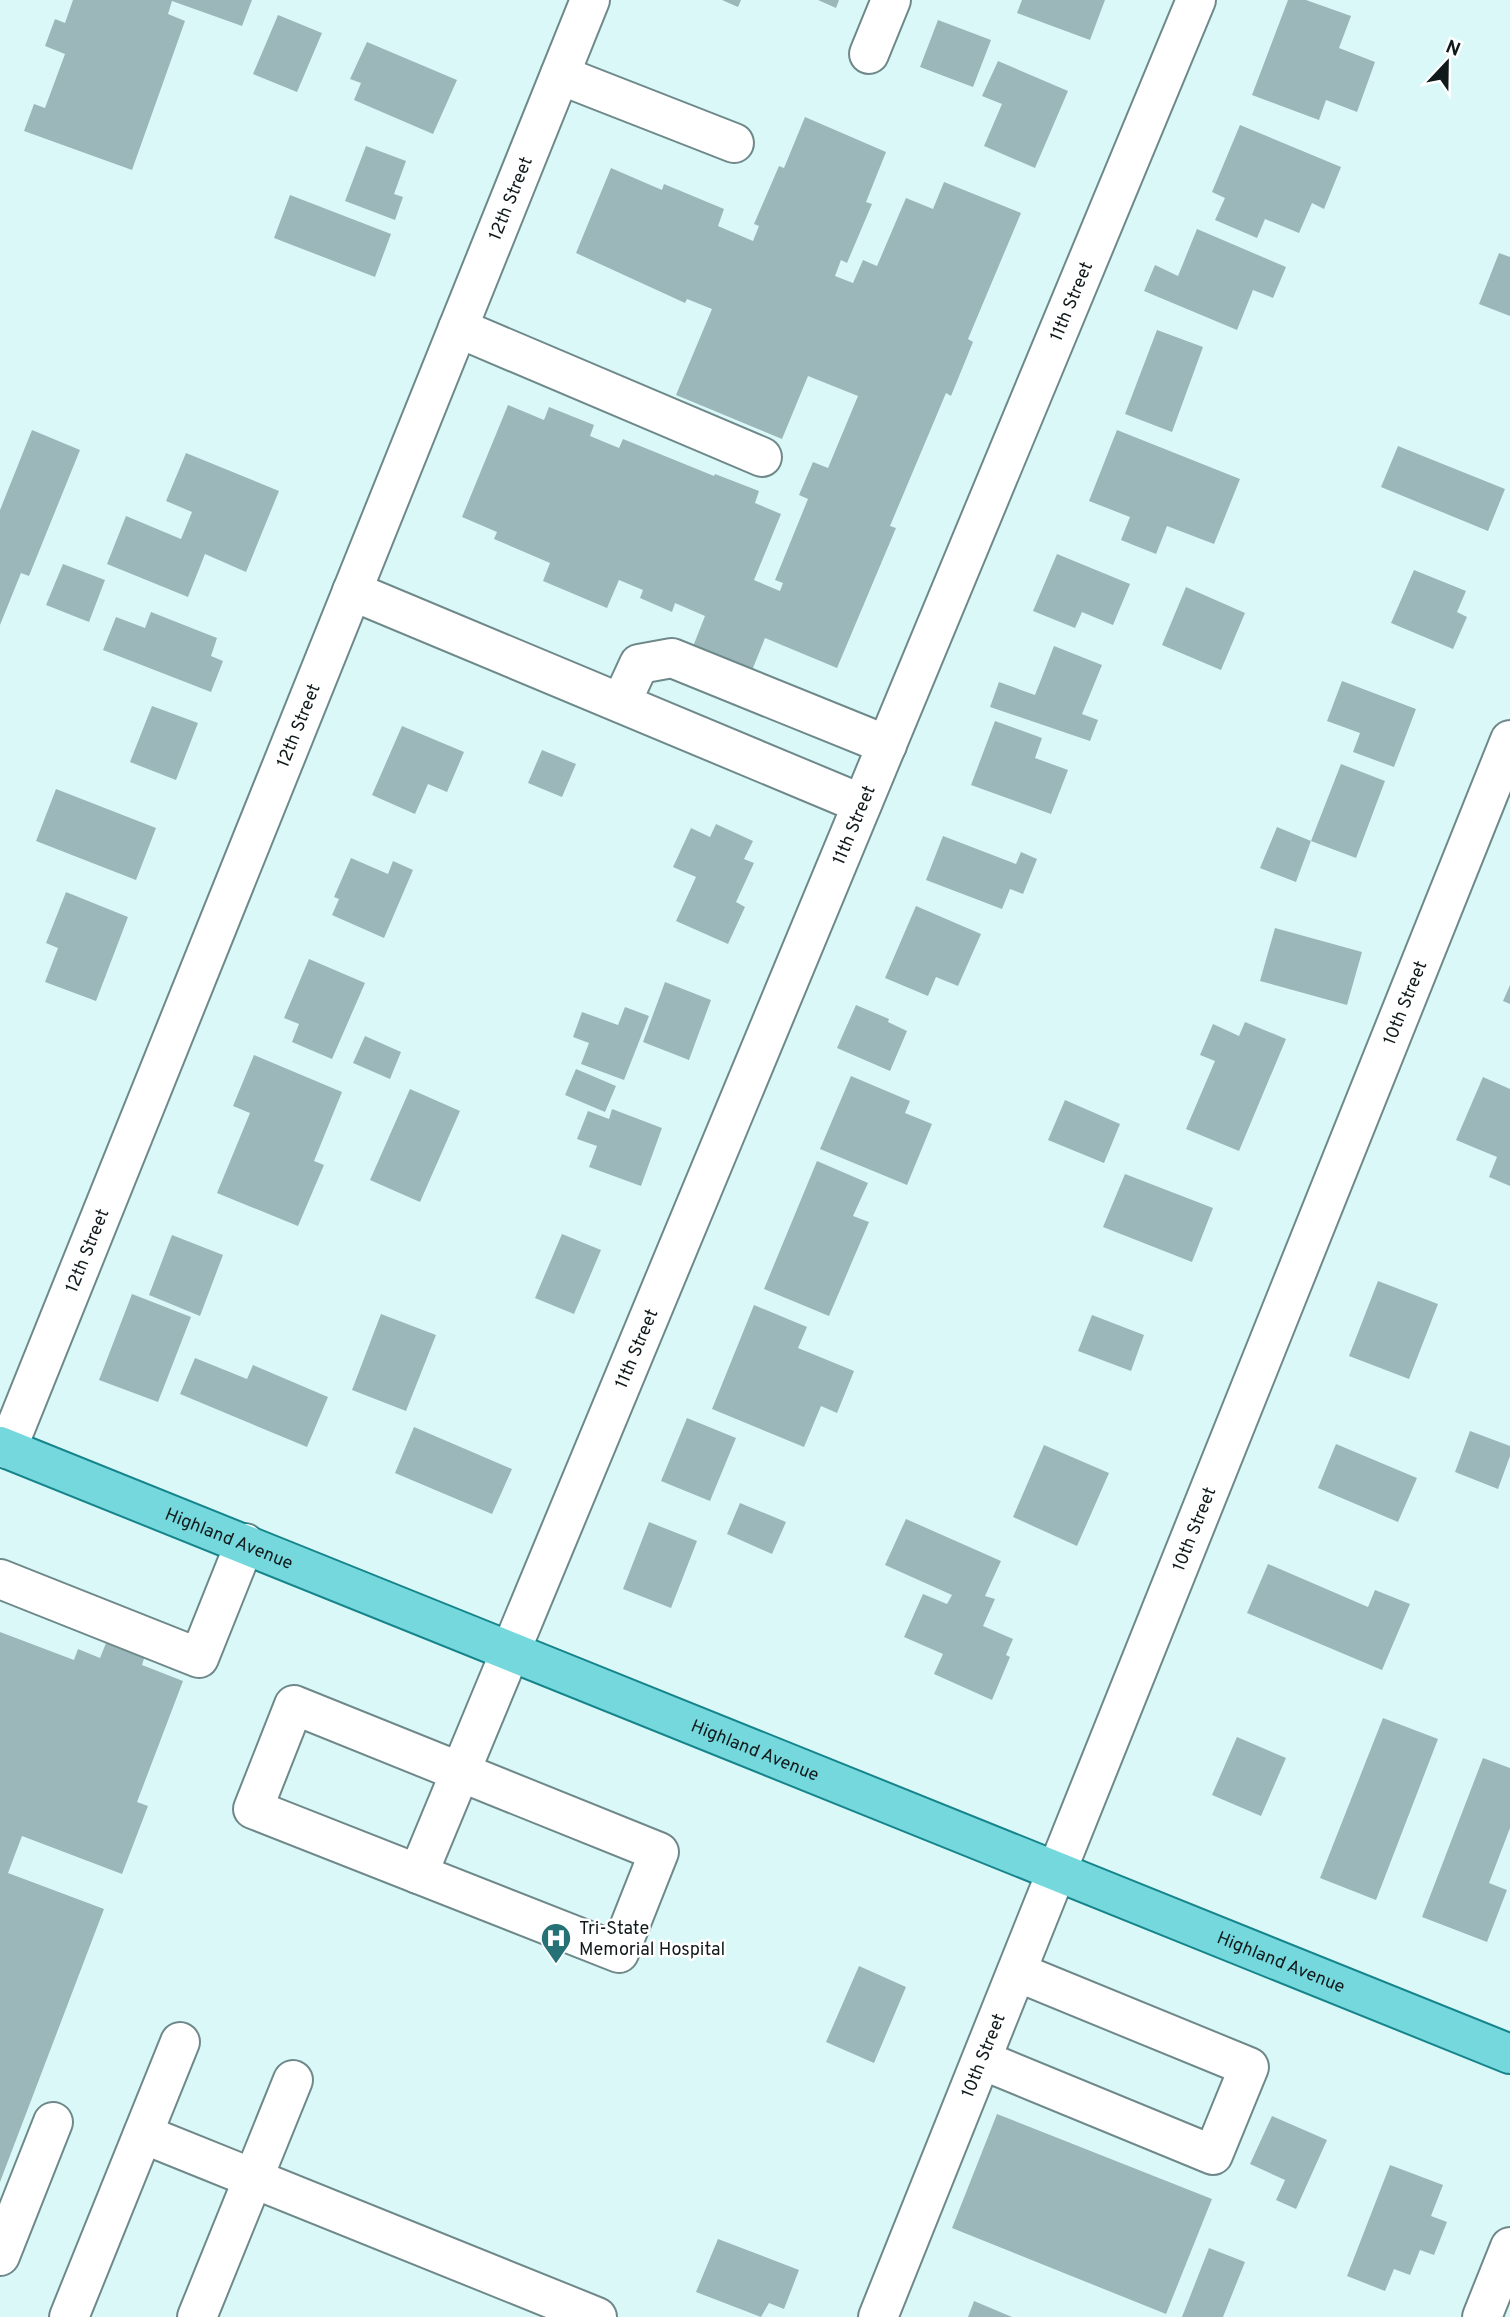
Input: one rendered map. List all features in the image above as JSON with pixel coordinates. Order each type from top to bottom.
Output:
[{"type":"main road","name":"Highland Avenue","points":[[4,1447],[1057,1874],[1510,2054]]},
{"type":"street","name":"12th Street","points":[[4,1447],[590,0]]},
{"type":"street","points":[[869,54],[891,0]]},
{"type":"street","name":"11th Street","points":[[418,1874],[1195,0]]},
{"type":"street","points":[[560,75],[734,143]]},
{"type":"street","points":[[458,328],[762,457]]},
{"type":"street","points":[[352,591],[862,804]]},
{"type":"street","points":[[621,703],[639,664],[672,658],[887,745]]},
{"type":"street","name":"10th Street","points":[[878,2317],[1510,740]]},
{"type":"street","points":[[0,1579],[199,1658],[245,1544]]},
{"type":"street","points":[[294,1705],[462,1771],[659,1852],[619,1953],[253,1809],[294,1705]]},
{"type":"street","points":[[982,2060],[1213,2155],[1250,2067],[1017,1972]]},
{"type":"street","points":[[69,2317],[180,2042]]},
{"type":"street","points":[[197,2317],[293,2080]]},
{"type":"street","points":[[0,2256],[53,2122]]},
{"type":"street","points":[[143,2134],[597,2317]]},
{"type":"street","points":[[1482,2317],[1510,2247]]},
{"type":"building","points":[[73,0],[252,0],[242,26],[172,1],[168,14],[185,21],[132,170],[24,131],[34,104],[45,108],[65,54],[45,46],[55,19],[65,23]]},
{"type":"building","points":[[722,0],[741,0],[738,7]]},
{"type":"building","points":[[818,0],[839,0],[836,8]]},
{"type":"building","points":[[1022,0],[1105,0],[1090,40],[1017,13]]},
{"type":"building","points":[[1288,0],[1306,0],[1351,16],[1339,48],[1375,62],[1357,112],[1326,100],[1319,120],[1252,95]]},
{"type":"building","points":[[278,15],[322,33],[297,92],[253,74]]},
{"type":"building","points":[[938,20],[991,40],[973,87],[920,67]]},
{"type":"building","points":[[367,42],[457,80],[433,134],[354,100],[361,83],[350,79]]},
{"type":"building","points":[[998,61],[1068,91],[1035,168],[984,146],[1002,104],[982,96]]},
{"type":"building","points":[[805,117],[886,152],[866,202],[872,204],[847,263],[841,260],[835,276],[853,283],[863,260],[877,266],[906,198],[933,209],[944,182],[1021,213],[968,339],[973,342],[951,396],[946,393],[890,526],[896,528],[837,668],[765,638],[751,673],[692,649],[705,616],[675,603],[672,612],[640,598],[643,590],[619,580],[607,608],[543,581],[550,563],[494,539],[497,532],[462,517],[508,405],[544,420],[549,407],[594,425],[590,436],[619,448],[623,439],[759,491],[755,503],[781,514],[754,580],[780,591],[783,583],[775,580],[808,499],[799,495],[813,462],[828,468],[858,396],[808,376],[782,439],[676,395],[712,309],[687,299],[685,303],[576,253],[611,168],[662,190],[664,184],[724,209],[718,226],[753,241],[759,226],[754,224],[779,166],[784,168]]},
{"type":"building","points":[[1240,125],[1341,167],[1324,209],[1312,203],[1299,233],[1265,219],[1257,238],[1215,220],[1225,198],[1212,192]]},
{"type":"building","points":[[366,146],[406,161],[394,194],[403,197],[395,220],[345,201]]},
{"type":"building","points":[[290,195],[391,234],[375,277],[274,238]]},
{"type":"building","points":[[1197,229],[1286,267],[1273,298],[1253,290],[1237,330],[1144,291],[1155,265],[1178,276]]},
{"type":"building","points":[[1499,253],[1510,257],[1510,316],[1479,304]]},
{"type":"building","points":[[1157,330],[1203,347],[1172,432],[1125,414]]},
{"type":"building","points":[[32,430],[80,450],[29,576],[21,573],[0,625],[0,510]]},
{"type":"building","points":[[1117,430],[1240,479],[1214,544],[1167,526],[1156,554],[1121,540],[1130,517],[1089,501]]},
{"type":"building","points":[[1398,446],[1505,489],[1488,531],[1381,487]]},
{"type":"building","points":[[186,453],[279,491],[246,572],[205,554],[188,597],[107,564],[126,516],[181,539],[192,512],[166,501]]},
{"type":"building","points":[[1057,554],[1130,584],[1113,625],[1082,612],[1075,628],[1033,611]]},
{"type":"building","points":[[63,564],[105,580],[89,622],[46,605]]},
{"type":"building","points":[[1414,570],[1466,591],[1457,612],[1467,617],[1453,649],[1391,623]]},
{"type":"building","points":[[1186,587],[1245,613],[1221,670],[1162,645]]},
{"type":"building","points":[[151,612],[217,638],[211,656],[223,661],[211,692],[103,650],[116,617],[145,628]]},
{"type":"building","points":[[1054,646],[1102,665],[1082,714],[1098,720],[1090,741],[990,707],[999,682],[1035,695]]},
{"type":"building","points":[[1342,681],[1416,709],[1394,767],[1353,752],[1360,733],[1327,721]]},
{"type":"building","points":[[152,706],[198,723],[176,780],[130,762]]},
{"type":"building","points":[[995,721],[1042,738],[1035,758],[1068,770],[1051,814],[971,785]]},
{"type":"building","points":[[402,726],[464,752],[447,792],[428,784],[415,814],[372,795]]},
{"type":"building","points":[[542,750],[576,764],[562,797],[528,783]]},
{"type":"building","points":[[1341,764],[1385,781],[1356,858],[1311,841]]},
{"type":"building","points":[[56,789],[156,828],[136,880],[36,841]]},
{"type":"building","points":[[716,824],[753,841],[744,859],[754,863],[736,902],[745,907],[728,944],[676,921],[696,877],[673,867],[691,828],[710,837]]},
{"type":"building","points":[[1277,827],[1311,841],[1296,882],[1260,868]]},
{"type":"building","points":[[943,836],[1016,864],[1021,852],[1037,859],[1023,894],[1010,889],[1002,909],[926,880]]},
{"type":"building","points":[[351,858],[388,874],[393,861],[413,870],[384,938],[332,915],[339,899],[334,897]]},
{"type":"building","points":[[66,892],[128,917],[96,1001],[45,982],[58,948],[46,943]]},
{"type":"building","points":[[916,906],[981,934],[958,986],[936,977],[928,996],[885,978]]},
{"type":"building","points":[[1275,928],[1362,952],[1347,1005],[1260,981]]},
{"type":"building","points":[[309,959],[365,983],[332,1059],[292,1042],[299,1024],[284,1018]]},
{"type":"building","points":[[665,982],[711,1000],[689,1060],[643,1042]]},
{"type":"building","points":[[1510,985],[1510,1004],[1503,1001]]},
{"type":"building","points":[[856,1005],[889,1019],[888,1022],[907,1031],[890,1071],[837,1048]]},
{"type":"building","points":[[625,1007],[649,1016],[624,1080],[581,1064],[589,1043],[573,1037],[582,1012],[618,1025]]},
{"type":"building","points":[[1245,1022],[1286,1039],[1239,1151],[1186,1129],[1215,1061],[1200,1055],[1213,1024],[1239,1036]]},
{"type":"building","points":[[365,1036],[401,1052],[390,1079],[353,1063]]},
{"type":"building","points":[[254,1055],[342,1092],[314,1161],[324,1165],[298,1226],[217,1193],[250,1113],[233,1106]]},
{"type":"building","points":[[576,1069],[616,1086],[605,1112],[565,1095]]},
{"type":"building","points":[[851,1076],[910,1101],[905,1113],[932,1124],[907,1185],[820,1149]]},
{"type":"building","points":[[1483,1077],[1510,1089],[1510,1186],[1489,1177],[1497,1157],[1456,1140]]},
{"type":"building","points":[[410,1089],[460,1111],[420,1202],[370,1180]]},
{"type":"building","points":[[1065,1100],[1120,1124],[1104,1163],[1048,1140]]},
{"type":"building","points":[[612,1109],[662,1128],[641,1186],[589,1167],[597,1146],[577,1139],[588,1111],[609,1119]]},
{"type":"building","points":[[817,1161],[868,1183],[853,1216],[869,1222],[829,1316],[764,1289]]},
{"type":"building","points":[[1125,1174],[1213,1208],[1192,1262],[1103,1227]]},
{"type":"building","points":[[562,1234],[601,1250],[574,1314],[535,1298]]},
{"type":"building","points":[[172,1235],[223,1255],[200,1316],[149,1295]]},
{"type":"building","points":[[1378,1281],[1438,1304],[1409,1379],[1349,1356]]},
{"type":"building","points":[[132,1294],[191,1317],[158,1402],[99,1380]]},
{"type":"building","points":[[754,1305],[807,1327],[798,1348],[854,1371],[837,1413],[821,1406],[804,1447],[712,1409]]},
{"type":"building","points":[[381,1314],[436,1335],[406,1411],[352,1390]]},
{"type":"building","points":[[1092,1315],[1144,1335],[1131,1371],[1078,1351]]},
{"type":"building","points":[[195,1358],[247,1379],[253,1365],[328,1397],[307,1447],[180,1394]]},
{"type":"building","points":[[687,1418],[736,1438],[710,1501],[661,1481]]},
{"type":"building","points":[[414,1427],[512,1469],[492,1514],[395,1473]]},
{"type":"building","points":[[1470,1431],[1510,1446],[1510,1456],[1498,1489],[1455,1472]]},
{"type":"building","points":[[1336,1444],[1417,1478],[1398,1522],[1318,1488]]},
{"type":"building","points":[[1044,1445],[1109,1473],[1077,1546],[1013,1517]]},
{"type":"building","points":[[740,1503],[786,1522],[772,1554],[727,1534]]},
{"type":"building","points":[[906,1519],[1001,1561],[985,1596],[995,1599],[983,1626],[1013,1639],[1006,1655],[1010,1657],[992,1700],[934,1674],[943,1654],[904,1637],[923,1594],[947,1604],[952,1595],[885,1565]]},
{"type":"building","points":[[649,1522],[697,1541],[671,1608],[623,1589]]},
{"type":"building","points":[[1268,1564],[1368,1607],[1375,1590],[1410,1604],[1382,1670],[1247,1613]]},
{"type":"building","points":[[0,1632],[74,1660],[78,1649],[100,1658],[108,1638],[146,1652],[142,1665],[183,1681],[137,1802],[148,1806],[122,1874],[22,1836],[8,1873],[104,1909],[0,2182]]},
{"type":"building","points":[[1383,1718],[1438,1739],[1376,1900],[1320,1878]]},
{"type":"building","points":[[1237,1737],[1286,1758],[1261,1816],[1212,1795]]},
{"type":"building","points":[[1483,1758],[1510,1768],[1510,1828],[1489,1883],[1507,1890],[1487,1942],[1422,1917]]},
{"type":"building","points":[[859,1966],[906,1987],[874,2063],[826,2042]]},
{"type":"building","points":[[997,2114],[1212,2199],[1166,2314],[952,2228]]},
{"type":"building","points":[[1272,2116],[1327,2140],[1296,2209],[1276,2200],[1285,2180],[1250,2164]]},
{"type":"building","points":[[1390,2165],[1443,2185],[1431,2216],[1447,2222],[1434,2255],[1420,2250],[1410,2275],[1394,2269],[1385,2291],[1347,2276]]},
{"type":"building","points":[[718,2239],[799,2270],[784,2309],[769,2303],[761,2317],[696,2292]]},
{"type":"building","points":[[1209,2248],[1245,2262],[1223,2317],[1182,2317]]},
{"type":"building","points":[[974,2301],[1012,2317],[968,2317]]},
{"type":"place","name":"Tri-State Memorial Hospital","points":[[556,1965]]}]
